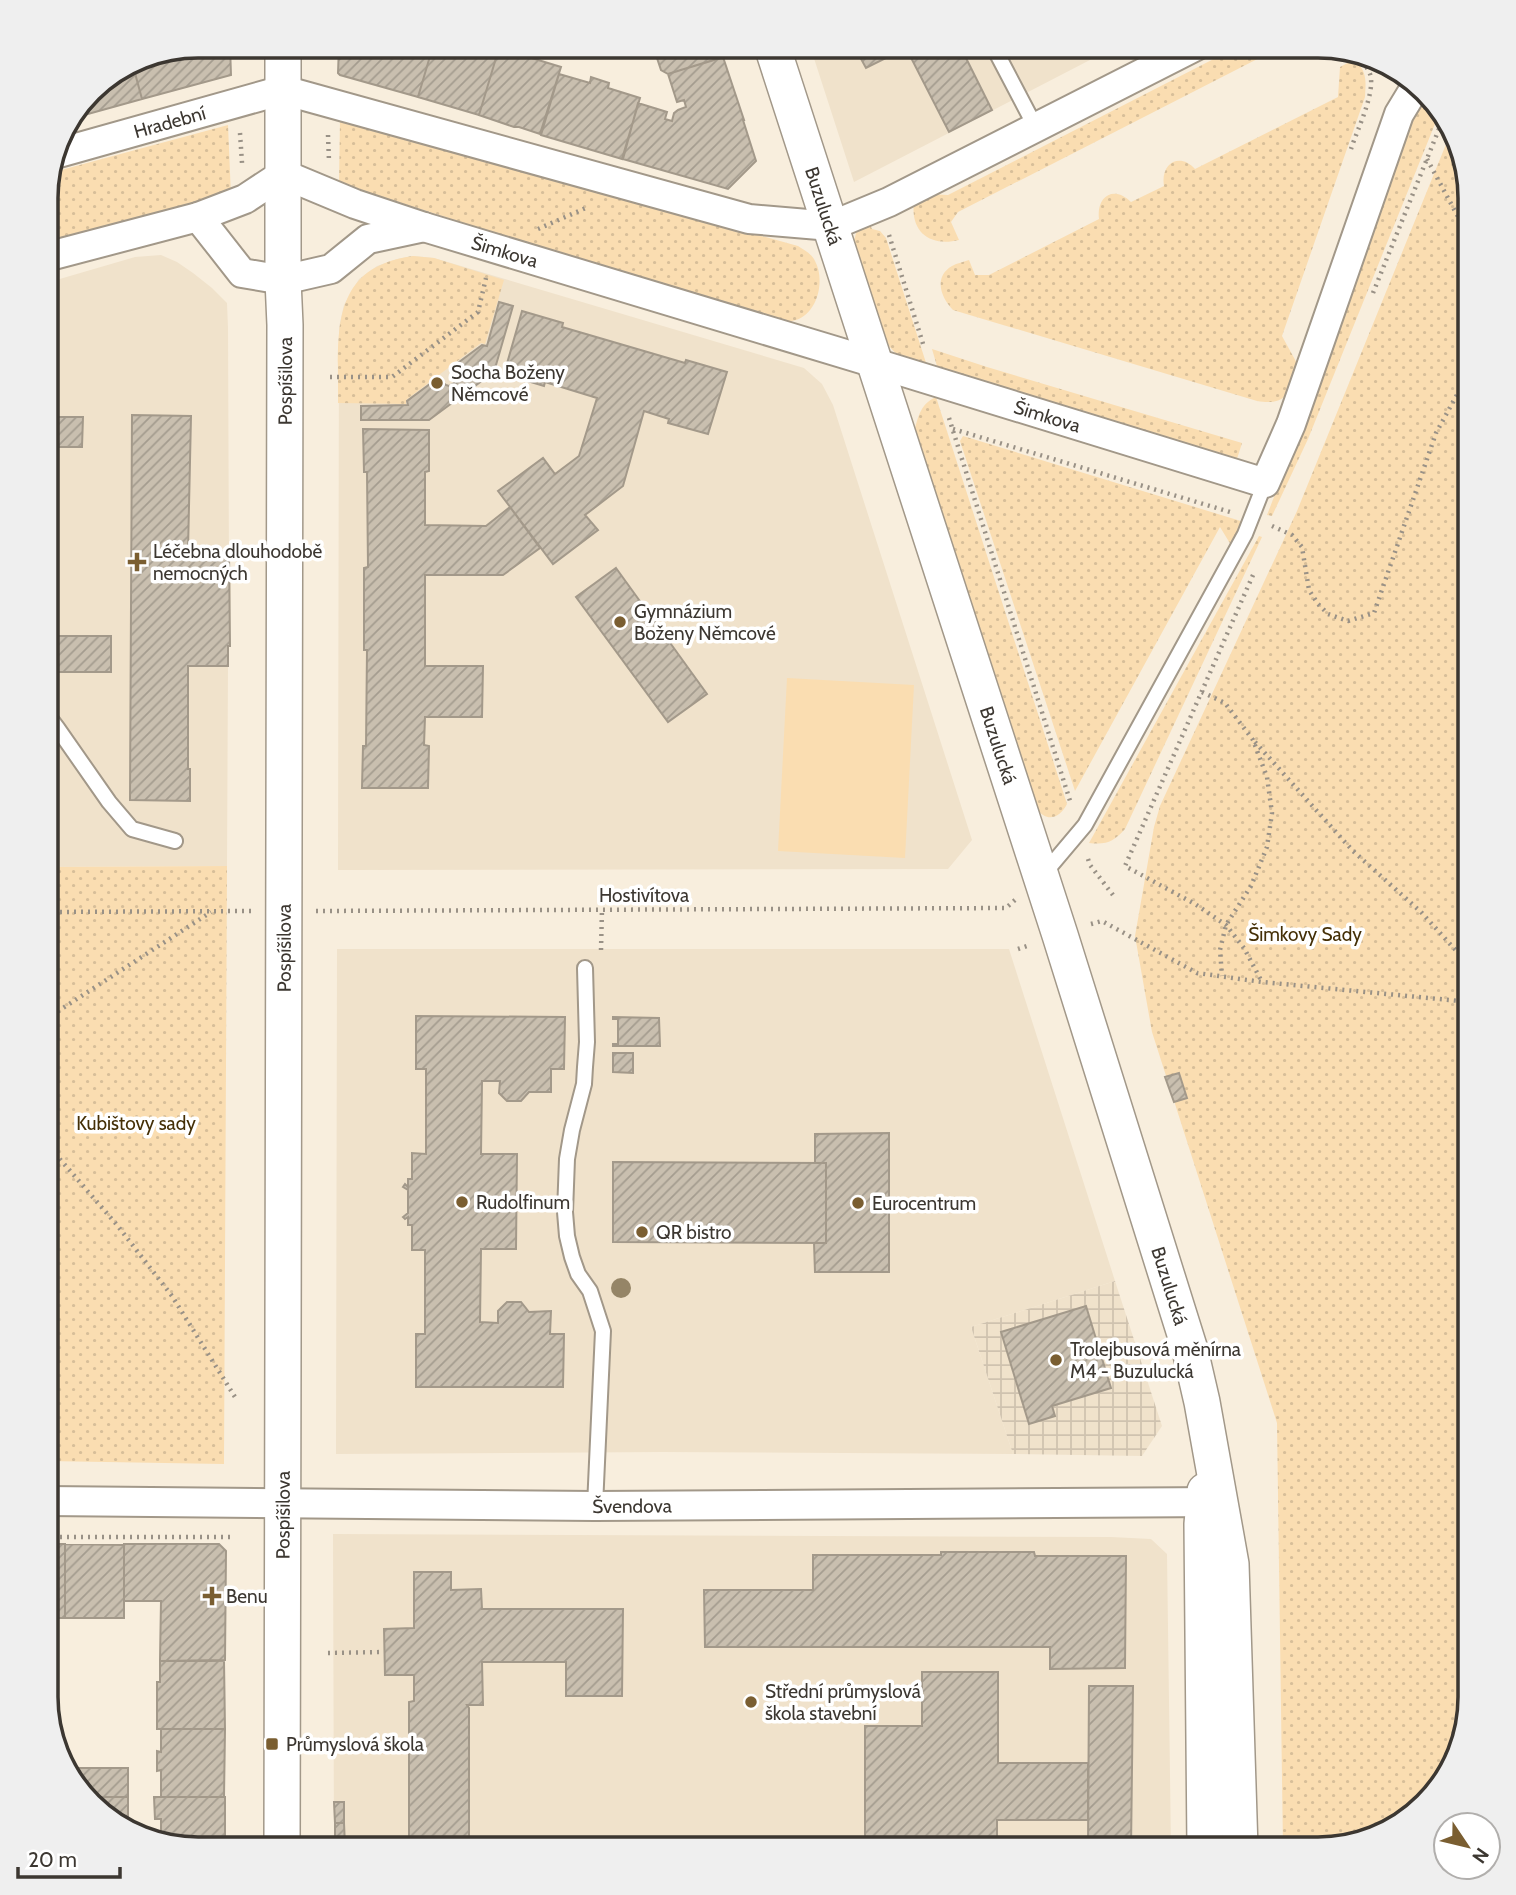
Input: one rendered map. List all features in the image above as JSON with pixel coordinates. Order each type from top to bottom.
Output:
[{"type":"street","name":"Pospíšilova","points":[[282,1837],[285,338],[283,58]]},
{"type":"street","name":"Buzulucká","points":[[776,58],[1060,934],[1190,1350],[1211,1449],[1212,1502],[1231,1564],[1240,1837]]},
{"type":"street","points":[[283,90],[750,219],[831,226],[889,202],[1036,128],[1149,58]]},
{"type":"street","name":"Hradební","points":[[66,151],[283,90]]},
{"type":"street","points":[[1265,483],[1291,424],[1399,114],[1411,93]]},
{"type":"street","points":[[58,254],[198,217],[245,199],[283,174]]},
{"type":"street","name":"Šimkova","points":[[283,174],[355,204],[424,227],[1265,483]]},
{"type":"street","points":[[198,217],[242,273],[284,280]]},
{"type":"street","name":"Šimkova","points":[[284,280],[331,269],[369,239],[424,227]]},
{"type":"street","name":"Švendova","points":[[58,1501],[595,1506],[1212,1502]]},
{"type":"street","name":"Buzulucká","points":[[1205,1837],[1202,1537],[1212,1502]]},
{"type":"lane","points":[[999,58],[1036,128]]},
{"type":"lane","points":[[1041,877],[1092,813],[1238,546],[1265,483]]},
{"type":"lane","points":[[58,729],[109,802],[132,829],[175,841]]},
{"type":"lane","points":[[585,968],[587,1042],[584,1084],[567,1159],[565,1212],[572,1258],[578,1274],[590,1291],[603,1331],[595,1506]]},
{"type":"path","points":[[1347,160],[1369,95],[1371,84],[1366,66]]},
{"type":"path","points":[[328,121],[329,171]]},
{"type":"path","points":[[239,122],[243,168]]},
{"type":"path","points":[[1427,159],[1458,215]]},
{"type":"path","points":[[530,232],[611,196],[617,182]]},
{"type":"path","points":[[887,230],[928,358]]},
{"type":"path","points":[[330,377],[392,376],[478,312],[489,267]]},
{"type":"path","points":[[1113,895],[1090,865],[953,429],[1251,519],[1292,535],[1302,547],[1309,590],[1318,604],[1328,614],[1348,621],[1374,613],[1436,433],[1458,394]]},
{"type":"path","points":[[1225,511],[1237,474]]},
{"type":"path","points":[[1262,982],[1244,948],[1226,925],[1195,904],[1125,866],[1203,690],[1225,703],[1253,740],[1353,851],[1421,912],[1458,952]]},
{"type":"path","points":[[1222,976],[1220,950],[1226,925],[1251,886],[1267,847],[1272,813],[1267,777],[1253,740]]},
{"type":"path","name":"Hostivítova","points":[[283,911],[1006,908]]},
{"type":"path","points":[[585,968],[600,967],[602,909]]},
{"type":"path","points":[[58,1011],[212,911]]},
{"type":"path","points":[[58,912],[239,911]]},
{"type":"path","points":[[1060,934],[1102,921],[1197,973],[1458,1001]]},
{"type":"path","points":[[58,1157],[117,1224],[172,1296],[235,1396]]},
{"type":"path","points":[[58,1537],[233,1537]]},
{"type":"path","points":[[328,1653],[384,1652]]},
{"type":"shaded area","points":[[814,58],[1094,58],[854,182]]},
{"type":"shaded area","name":"Léčebna dlouhodobě nemocných","points":[[161,255],[177,262],[227,303],[231,572],[227,866],[58,867],[58,279],[135,257]]},
{"type":"shaded area","name":"Gymnázium Boženy Němcové","points":[[413,256],[434,258],[804,368],[822,384],[833,405],[972,840],[948,869],[338,870],[339,327],[344,305],[359,279],[377,266]]},
{"type":"shaded area","points":[[337,949],[1009,949],[1115,1281],[971,1327],[1013,1454],[336,1454]]},
{"type":"shaded area","points":[[1115,1281],[1162,1426],[1142,1456],[1013,1454],[971,1327]]},
{"type":"shaded area","name":"Střední průmyslová škola stavební","points":[[333,1534],[1111,1537],[1151,1539],[1167,1554],[1171,1837],[334,1837]]},
{"type":"green space","points":[[1216,58],[1260,58],[958,212],[951,222],[959,240],[949,242],[931,239],[915,222],[914,202],[927,194],[948,195]]},
{"type":"green space","points":[[1351,61],[1359,64],[1365,77],[1365,97],[1282,336],[1299,367],[1290,390],[1281,399],[1257,401],[953,310],[945,300],[941,288],[942,276],[952,266],[969,260],[975,275],[989,275],[1099,219],[1100,204],[1108,196],[1118,194],[1131,202],[1164,186],[1165,171],[1172,162],[1183,161],[1195,169],[1338,97],[1340,67]]},
{"type":"green space","points":[[1420,102],[1436,122],[1308,439],[1272,516],[1267,515],[1325,366],[1403,138]]},
{"type":"green space","points":[[340,120],[798,246],[812,256],[818,269],[820,278],[817,297],[808,313],[801,318],[774,322],[339,183]]},
{"type":"green space","points":[[228,125],[231,196],[58,240],[58,189],[61,170]]},
{"type":"green space","name":"Šimkovy Sady","points":[[1447,143],[1457,180],[1458,198],[1457,1715],[1448,1751],[1429,1782],[1411,1802],[1396,1814],[1363,1830],[1318,1837],[1283,1837],[1277,1423],[1152,1032],[1135,936],[1160,806],[1297,511]]},
{"type":"green space","points":[[869,222],[872,229],[880,231],[886,238],[928,369],[898,356],[889,346],[853,244],[857,230]]},
{"type":"green space","points":[[413,256],[434,258],[504,280],[485,344],[481,343],[406,400],[406,404],[338,403],[339,330],[352,290],[365,275],[385,263]]},
{"type":"green space","points":[[932,349],[1242,443],[1236,462],[939,373]]},
{"type":"green space","points":[[936,397],[1067,804],[1061,813],[1053,817],[1045,816],[1037,809],[915,428],[924,406]]},
{"type":"green space","points":[[963,436],[1244,522],[1231,545],[1220,527],[1075,791],[960,441]]},
{"type":"green space","points":[[1259,536],[1262,537],[1125,829],[1109,842],[1089,843]]},
{"type":"green space","points":[[787,678],[914,685],[905,858],[778,851]]},
{"type":"green space","name":"Kubištovy sady","points":[[227,866],[224,1464],[58,1461],[58,867]]},
{"type":"building","points":[[230,58],[231,75],[142,99],[135,73],[144,68],[180,59]]},
{"type":"building","points":[[339,58],[429,58],[418,97],[338,73]]},
{"type":"building","points":[[429,58],[496,58],[479,115],[418,97]]},
{"type":"building","points":[[496,58],[532,58],[561,67],[540,134],[479,115]]},
{"type":"building","points":[[657,58],[721,58],[668,74],[661,70]]},
{"type":"building","points":[[723,58],[756,161],[728,189],[623,159],[638,103],[667,112],[665,119],[672,121],[674,113],[686,107],[684,100],[677,102],[668,74]]},
{"type":"building","points":[[861,58],[886,58],[866,68]]},
{"type":"building","points":[[911,58],[966,58],[992,110],[949,132]]},
{"type":"building","points":[[135,73],[142,99],[86,115],[105,93]]},
{"type":"building","points":[[559,74],[590,83],[591,77],[609,83],[608,88],[640,98],[622,159],[541,135]]},
{"type":"building","points":[[499,302],[513,306],[494,372],[429,420],[361,420],[361,406],[408,405],[407,401],[438,378],[449,386],[454,383],[456,377],[451,368],[482,345],[487,346]]},
{"type":"building","points":[[522,311],[563,323],[562,327],[685,363],[686,360],[727,372],[708,434],[668,423],[669,419],[644,411],[623,486],[585,515],[598,530],[553,564],[498,491],[543,458],[555,474],[579,456],[597,398],[545,382],[544,386],[504,374]]},
{"type":"building","points":[[132,415],[191,416],[188,551],[229,551],[228,666],[188,666],[190,801],[130,800]]},
{"type":"building","points":[[58,417],[83,417],[82,447],[58,447]]},
{"type":"building","points":[[363,429],[429,430],[429,471],[425,472],[425,525],[486,526],[510,507],[540,548],[503,575],[425,575],[425,666],[483,666],[482,717],[425,717],[424,745],[429,746],[428,788],[362,788],[363,746],[366,746],[367,650],[364,650],[364,568],[368,567],[367,472],[364,472]]},
{"type":"building","points":[[616,568],[707,694],[668,722],[576,597]]},
{"type":"building","points":[[58,636],[111,636],[111,672],[58,672]]},
{"type":"building","name":"Rudolfinum","points":[[416,1016],[565,1017],[564,1069],[551,1069],[551,1092],[529,1092],[521,1101],[507,1101],[499,1093],[500,1081],[482,1081],[481,1154],[517,1154],[516,1249],[481,1249],[480,1322],[498,1323],[498,1311],[507,1302],[521,1302],[529,1312],[551,1311],[550,1334],[564,1334],[563,1387],[416,1387],[416,1334],[425,1334],[425,1250],[412,1250],[412,1225],[408,1225],[408,1217],[403,1217],[408,1213],[408,1190],[403,1187],[405,1184],[408,1187],[408,1179],[412,1179],[412,1153],[426,1154],[426,1069],[416,1069]]},
{"type":"building","points":[[613,1017],[659,1018],[660,1046],[613,1046],[618,1044],[618,1019]]},
{"type":"building","points":[[613,1053],[633,1053],[633,1073],[613,1072]]},
{"type":"building","points":[[1179,1073],[1187,1098],[1174,1102],[1165,1077]]},
{"type":"building","name":"Eurocentrum","points":[[889,1133],[889,1272],[815,1272],[814,1243],[826,1243],[826,1163],[815,1163],[815,1134]]},
{"type":"building","points":[[613,1162],[826,1163],[826,1243],[613,1242]]},
{"type":"building","name":"Trolejbusová měnírna M4 - Buzulucká","points":[[1086,1306],[1111,1388],[1052,1406],[1055,1416],[1029,1424],[1001,1332]]},
{"type":"building","points":[[58,1544],[65,1544],[65,1618],[58,1618]]},
{"type":"building","points":[[65,1544],[124,1545],[124,1618],[65,1618]]},
{"type":"building","points":[[124,1544],[219,1544],[226,1551],[225,1660],[160,1661],[161,1601],[124,1601]]},
{"type":"building","points":[[941,1552],[1126,1556],[1125,1668],[1050,1669],[1050,1647],[705,1647],[704,1590],[813,1590],[813,1555],[941,1555]]},
{"type":"building","points":[[414,1572],[451,1572],[451,1590],[481,1589],[482,1609],[623,1609],[622,1696],[566,1696],[566,1662],[482,1662],[483,1705],[467,1705],[469,1837],[409,1837],[409,1702],[414,1701],[414,1675],[385,1675],[384,1629],[414,1628]]},
{"type":"building","points":[[160,1661],[224,1661],[225,1729],[157,1729]]},
{"type":"building","points":[[922,1672],[998,1672],[998,1763],[1088,1763],[1088,1820],[997,1820],[997,1837],[865,1837],[865,1726],[922,1726]]},
{"type":"building","points":[[1089,1686],[1133,1686],[1131,1837],[1088,1837]]},
{"type":"building","points":[[161,1729],[225,1729],[224,1797],[161,1797],[161,1770],[157,1771],[157,1751],[161,1752]]},
{"type":"building","points":[[77,1768],[128,1768],[128,1797],[100,1797]]},
{"type":"building","points":[[100,1797],[128,1797],[128,1818]]},
{"type":"building","points":[[154,1797],[225,1797],[225,1837],[180,1836],[161,1832],[161,1819],[155,1819]]},
{"type":"building","points":[[334,1802],[344,1802],[344,1823],[335,1823]]},
{"type":"building","points":[[335,1823],[344,1823],[345,1837],[335,1837]]},
{"type":"place","name":"Socha Boženy Němcové","points":[[437,383]]},
{"type":"place","name":"Léčebna dlouhodobě nemocných","points":[[137,562]]},
{"type":"place","name":"Gymnázium Boženy Němcové","points":[[620,622]]},
{"type":"place","name":"Rudolfinum","points":[[462,1202]]},
{"type":"place","name":"Eurocentrum","points":[[858,1203]]},
{"type":"place","name":"QR bistro","points":[[642,1232]]},
{"type":"place","name":"Trolejbusová měnírna M4 - Buzulucká","points":[[1056,1360]]},
{"type":"place","name":"Benu","points":[[212,1596]]},
{"type":"place","name":"Střední průmyslová škola stavební","points":[[751,1702]]},
{"type":"place","name":"Průmyslová škola","points":[[272,1744]]}]
